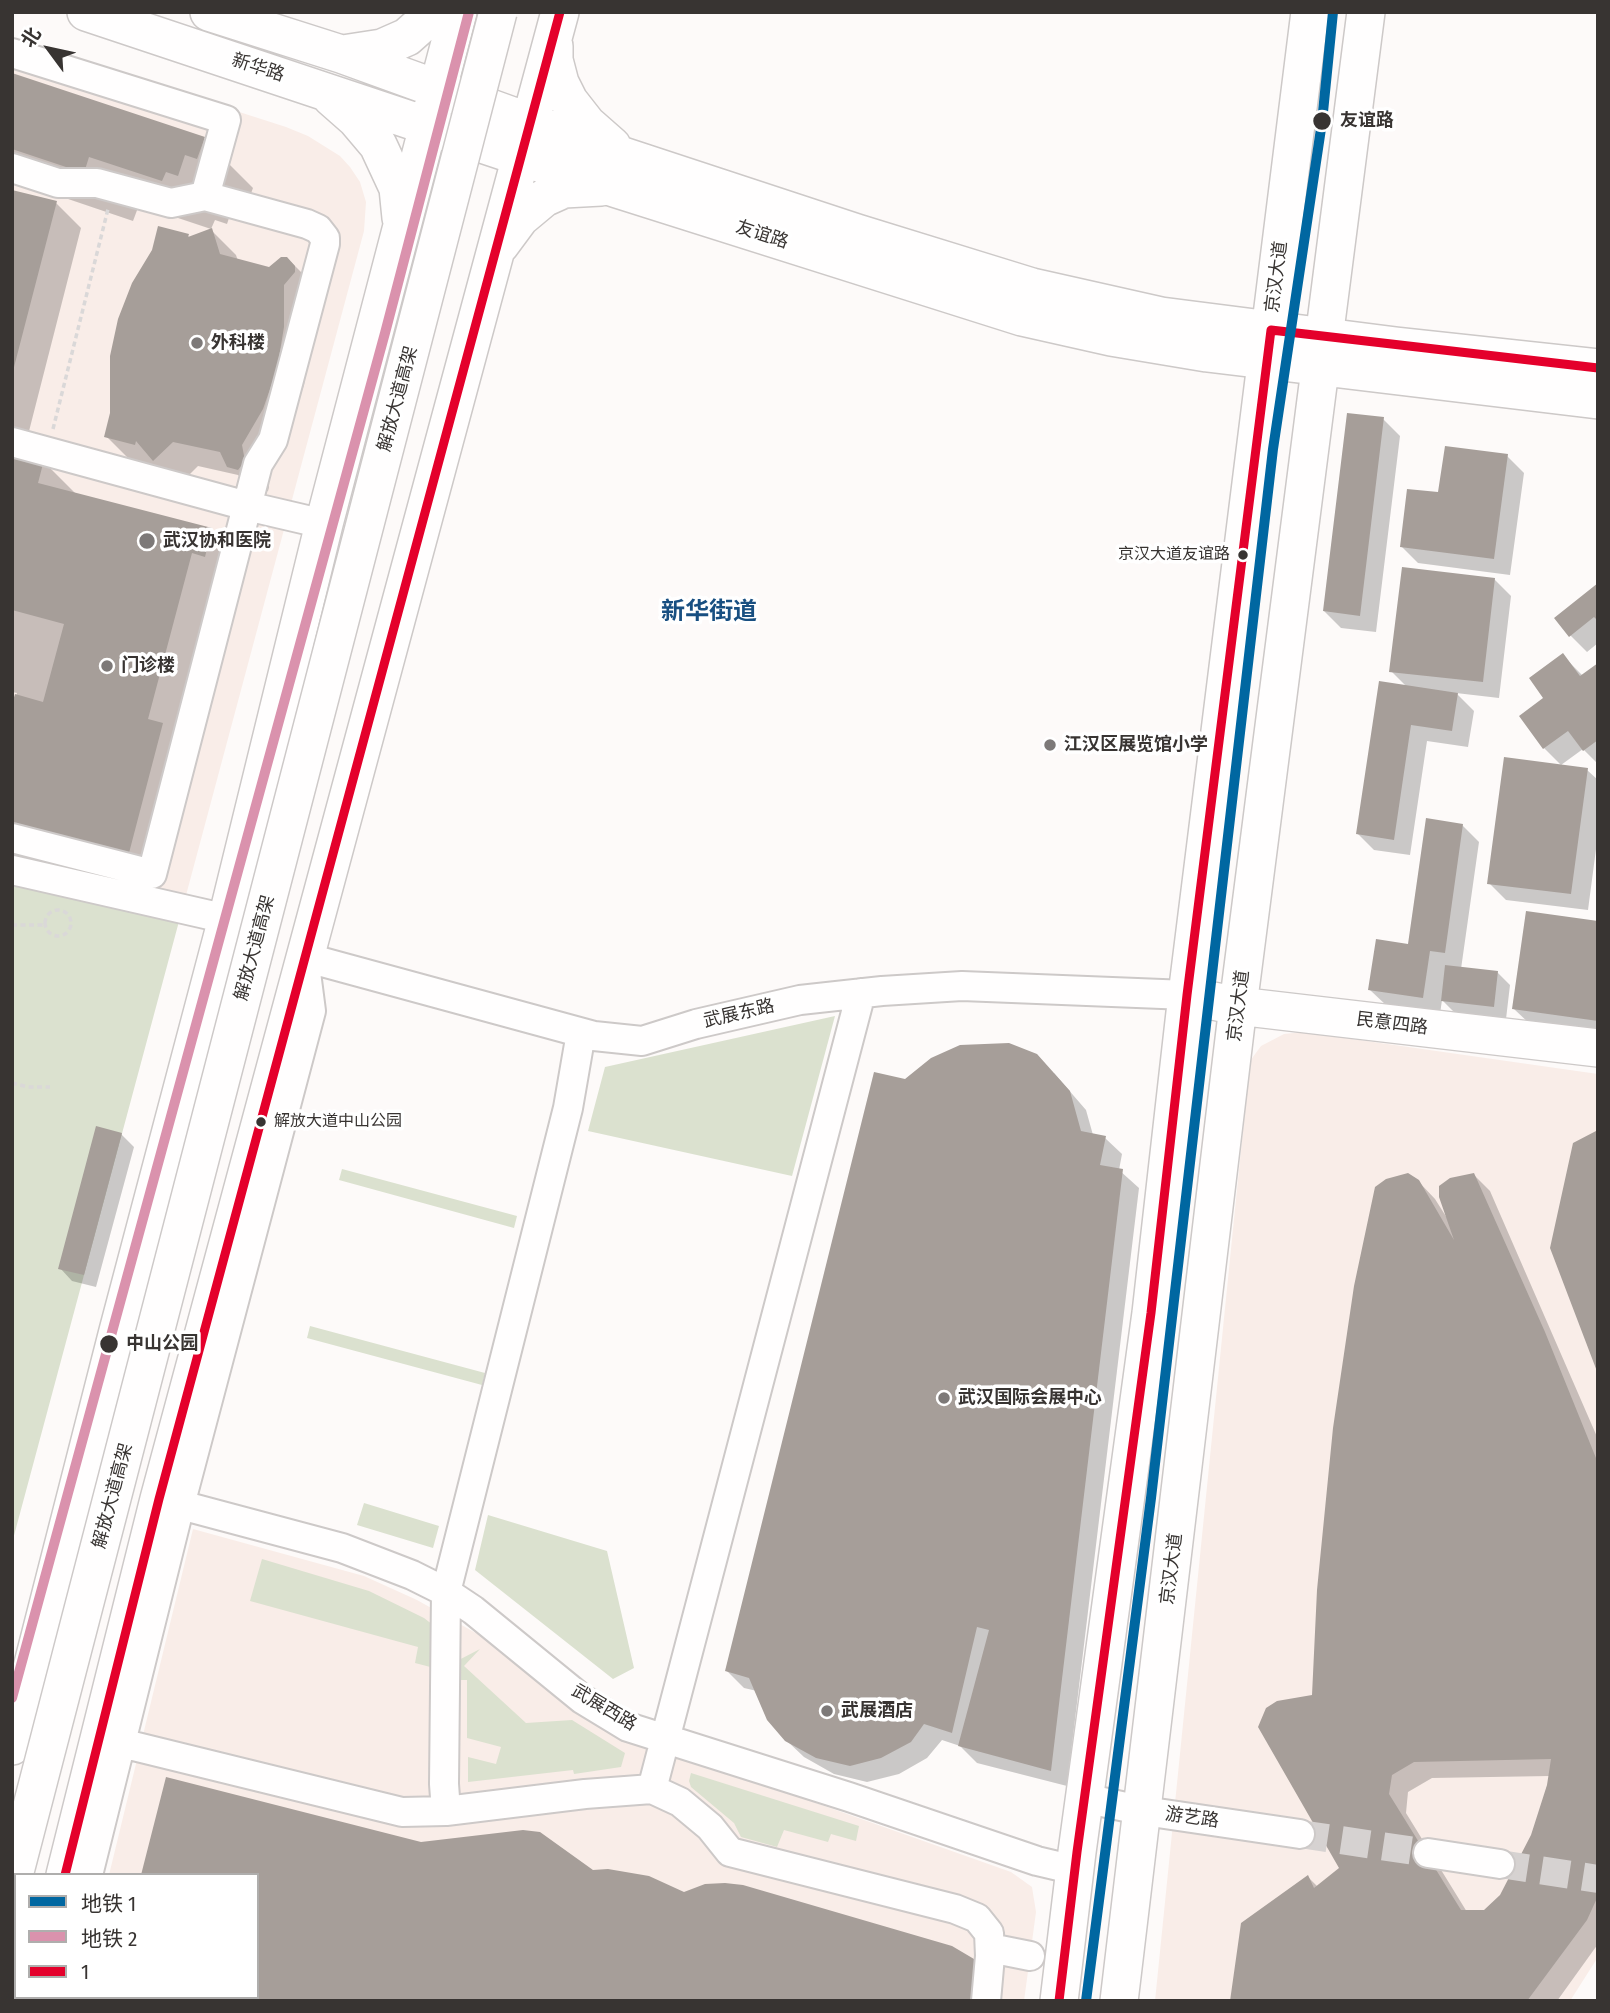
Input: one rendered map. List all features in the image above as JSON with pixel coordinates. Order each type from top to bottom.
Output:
[{"type":"main road","name":"新华路","points":[[86,12],[429,125]]},
{"type":"main road","points":[[209,12],[438,88]]},
{"type":"main road","points":[[341,54],[382,48],[407,37],[435,12]]},
{"type":"main road","points":[[12,1746],[121,1318],[228,919],[324,524],[458,12]]},
{"type":"main road","name":"解放大道高架","points":[[15,1873],[498,12]]},
{"type":"main road","name":"解放大道高架","points":[[36,1873],[523,12]]},
{"type":"main road","name":"京汉大道","points":[[1059,2001],[1084,1798],[1151,1314],[1187,995],[1310,12]]},
{"type":"main road","name":"京汉大道","points":[[1119,2001],[1144,1811],[1238,1006],[1366,12]]},
{"type":"main road","points":[[66,1873],[170,1502],[304,957],[557,22]]},
{"type":"main road","points":[[492,262],[503,239],[520,218],[544,198],[564,189],[589,187],[620,172],[559,83],[554,60],[557,22]]},
{"type":"main road","name":"友谊路","points":[[438,88],[525,139]]},
{"type":"main road","points":[[323,89],[356,119],[378,145],[390,166],[398,188],[401,217],[397,246]]},
{"type":"main road","name":"友谊路","points":[[429,125],[525,139],[1022,317],[1111,337],[1269,345],[1322,352],[1598,400]]},
{"type":"main road","name":"友谊路","points":[[1322,352],[1598,368]]},
{"type":"main road","name":"民意四路","points":[[1187,995],[1238,1006],[1598,1048]]},
{"type":"street","points":[[12,53],[226,120],[205,196]]},
{"type":"street","points":[[12,168],[58,183],[97,183],[171,203],[205,196],[307,224],[318,229],[325,238],[273,440],[258,464],[152,874],[12,838]]},
{"type":"street","points":[[12,442],[247,506],[324,524]]},
{"type":"street","points":[[12,870],[228,919]]},
{"type":"street","points":[[88,1873],[121,1742],[170,1502],[257,1241],[311,1011],[304,957]]},
{"type":"street","name":"武展东路","points":[[304,957],[581,1033],[642,1041],[696,1024],[800,1000],[861,993],[962,986],[1187,995]]},
{"type":"street","points":[[653,1789],[861,993]]},
{"type":"street","points":[[446,1811],[446,1592],[450,1567],[568,1108],[581,1033]]},
{"type":"street","name":"武展西路","points":[[170,1502],[353,1552],[412,1575],[446,1592],[502,1632],[582,1699],[628,1727],[849,1797],[1037,1861],[1075,1870]]},
{"type":"street","points":[[121,1742],[402,1812],[446,1811],[585,1794],[653,1789],[680,1802],[710,1827],[730,1852],[955,1909],[977,1918],[989,1933],[985,2001]]},
{"type":"street","name":"游艺路","points":[[1084,1798],[1144,1811],[1300,1834]]},
{"type":"street","points":[[1428,1853],[1500,1864]]},
{"type":"street","points":[[990,1948],[1030,1956]]},
{"type":"path","points":[[48,451],[114,188]]},
{"type":"path","points":[[59,910],[65,912],[71,921],[71,927],[63,936],[51,935],[44,925],[48,914],[59,910]]},
{"type":"path","points":[[12,925],[44,925]]},
{"type":"path","points":[[12,1083],[28,1087],[50,1087]]},
{"type":"shaded area","name":"武汉协和医院","points":[[12,39],[308,136],[340,156],[350,167],[360,182],[366,202],[364,231],[185,899],[12,852]]},
{"type":"shaded area","points":[[1303,1032],[1598,1074],[1598,1957],[1570,2001],[1155,2001],[1250,1061],[1261,1046],[1284,1034]]},
{"type":"shaded area","points":[[193,1529],[364,1576],[417,1600],[490,1641],[624,1735],[1011,1872],[1032,1887],[1036,1912],[1024,2001],[78,2001],[259,1999],[259,1873],[109,1873]]},
{"type":"green space","points":[[12,852],[185,899],[12,1543]]},
{"type":"green space","points":[[835,1016],[792,1176],[588,1131],[605,1067]]},
{"type":"green space","points":[[342,1169],[517,1216],[514,1228],[339,1180]]},
{"type":"green space","points":[[310,1326],[485,1373],[482,1385],[307,1338]]},
{"type":"green space","points":[[364,1503],[439,1526],[433,1548],[357,1525]]},
{"type":"green space","points":[[488,1515],[607,1551],[634,1668],[613,1679],[475,1570]]},
{"type":"green space","points":[[262,1559],[369,1591],[424,1618],[433,1625],[438,1669],[415,1663],[418,1647],[250,1601]]},
{"type":"green space","points":[[480,1649],[464,1666],[526,1723],[572,1720],[625,1753],[621,1767],[574,1774],[573,1770],[468,1782],[468,1757],[496,1764],[501,1747],[467,1738],[467,1680],[452,1680],[453,1663]]},
{"type":"green space","points":[[691,1773],[859,1826],[856,1841],[831,1834],[828,1842],[784,1830],[777,1847],[741,1837],[734,1823],[691,1787]]},
{"type":"building","points":[[12,73],[205,137],[197,159],[185,155],[178,176],[166,172],[162,181],[89,157],[84,173],[12,149]]},
{"type":"building","points":[[12,190],[57,201],[13,371],[12,371]]},
{"type":"building","name":"外科楼","points":[[158,226],[189,234],[188,237],[212,228],[220,254],[269,267],[281,257],[287,257],[295,266],[295,272],[284,285],[284,327],[277,369],[263,409],[242,445],[245,461],[238,470],[227,467],[220,452],[173,442],[153,461],[136,441],[135,445],[104,437],[110,413],[110,356],[118,319],[132,283],[152,250]]},
{"type":"building","points":[[1347,413],[1384,417],[1360,616],[1323,611]]},
{"type":"building","points":[[1445,446],[1508,454],[1494,559],[1400,547],[1407,489],[1438,492]]},
{"type":"building","name":"门诊楼","points":[[12,451],[44,460],[38,483],[212,528],[205,557],[192,553],[148,719],[163,723],[129,853],[12,822],[12,704],[15,694],[43,702],[64,624],[12,610]]},
{"type":"building","points":[[1402,567],[1495,578],[1483,682],[1389,672]]},
{"type":"building","points":[[1598,583],[1598,621],[1594,617],[1569,637],[1554,618]]},
{"type":"building","points":[[1563,653],[1580,676],[1598,663],[1598,740],[1583,751],[1568,731],[1543,749],[1519,716],[1543,698],[1529,678]]},
{"type":"building","points":[[1379,681],[1458,693],[1452,731],[1411,725],[1394,840],[1356,834]]},
{"type":"building","points":[[1504,757],[1588,768],[1571,894],[1487,884]]},
{"type":"building","points":[[1426,818],[1463,824],[1445,953],[1430,951],[1423,998],[1368,990],[1376,939],[1408,944]]},
{"type":"building","points":[[1526,911],[1598,921],[1598,1021],[1512,1009]]},
{"type":"building","points":[[1445,965],[1498,971],[1494,1007],[1441,1001]]},
{"type":"building","name":"武汉国际会展中心","points":[[1009,1043],[1037,1054],[1070,1091],[1081,1131],[1106,1136],[1100,1165],[1123,1169],[1051,1771],[958,1746],[989,1630],[977,1627],[952,1733],[924,1724],[911,1742],[881,1758],[850,1766],[816,1758],[785,1741],[767,1720],[749,1678],[725,1671],[874,1072],[905,1079],[931,1058],[960,1045]]},
{"type":"building","points":[[96,1126],[122,1133],[84,1275],[58,1269]]},
{"type":"building","points":[[1596,1131],[1598,1374],[1550,1248],[1573,1143]]},
{"type":"building","points":[[1408,1173],[1419,1180],[1454,1240],[1439,1197],[1439,1186],[1450,1178],[1474,1173],[1545,1332],[1598,1463],[1598,1896],[1587,1920],[1527,2001],[1230,2001],[1241,1923],[1308,1875],[1314,1888],[1339,1868],[1258,1727],[1266,1708],[1277,1701],[1312,1695],[1317,1590],[1333,1428],[1354,1286],[1375,1187],[1386,1179]],"holes":[[[1551,1759],[1547,1785],[1531,1835],[1500,1895],[1484,1910],[1461,1910],[1389,1794],[1392,1775],[1414,1762]]]},
{"type":"building","points":[[166,1777],[421,1842],[523,1830],[540,1832],[593,1870],[608,1869],[649,1876],[684,1892],[705,1884],[743,1885],[952,1946],[974,1959],[978,1986],[976,2001],[108,2001],[259,1999],[259,1873],[142,1873]]},
{"type":"tunnel","points":[[1300,1834],[1428,1853]]},
{"type":"tunnel","points":[[1500,1864],[1598,1879]]},
{"type":"metro line","name":"2","points":[[12,1698],[385,333],[469,12]]},
{"type":"metro line","name":"1","points":[[1086,2001],[1151,1498],[1273,449],[1322,122],[1333,12]]},
{"type":"transit line","name":"1","points":[[66,1873],[159,1499],[560,12]]},
{"type":"transit line","name":"1","points":[[1059,2001],[1151,1313],[1187,995],[1271,330],[1598,368]]},
{"type":"place","name":"友谊路","points":[[1322,121]]},
{"type":"place","name":"外科楼","points":[[197,343]]},
{"type":"place","name":"武汉协和医院","points":[[147,541]]},
{"type":"place","name":"京汉大道友谊路","points":[[1243,555]]},
{"type":"place","name":"门诊楼","points":[[107,666]]},
{"type":"place","name":"江汉区展览馆小学","points":[[1050,745]]},
{"type":"place","name":"解放大道中山公园","points":[[261,1122]]},
{"type":"place","name":"中山公园","points":[[109,1344]]},
{"type":"place","name":"武汉国际会展中心","points":[[944,1398]]},
{"type":"place","name":"武展酒店","points":[[827,1711]]},
{"type":"district","name":"新华街道","points":[[709,612]]}]
